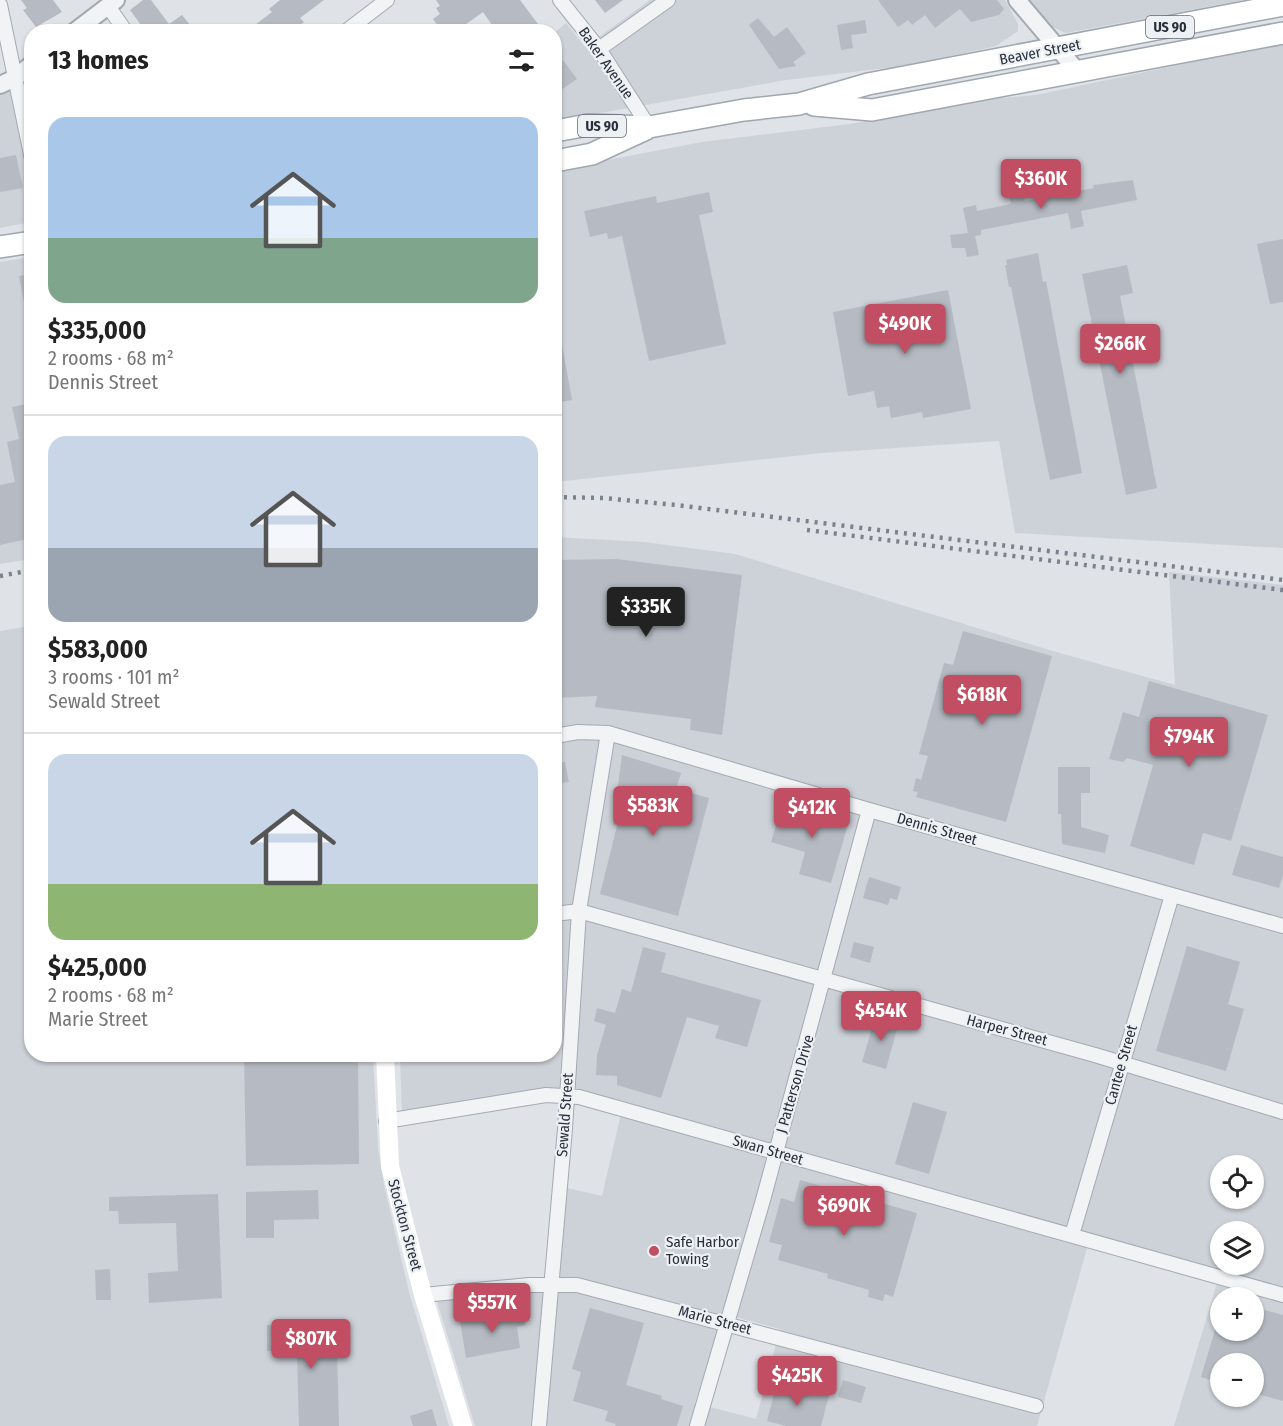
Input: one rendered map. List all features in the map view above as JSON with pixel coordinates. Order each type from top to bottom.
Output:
[{"type":"main road","name":"Beaver Street","points":[[562,130],[588,125],[649,127],[744,110],[799,104],[868,84],[1283,5]]},
{"type":"main road","name":"Beaver Street","points":[[799,104],[872,110],[1283,33]]},
{"type":"main road","name":"Beaver Street","points":[[562,160],[592,154],[649,127]]},
{"type":"main road","points":[[0,247],[24,243]]},
{"type":"main road","name":"Stockton Street","points":[[384,1062],[386,1121],[393,1183],[423,1295],[463,1426]]},
{"type":"street","points":[[356,24],[387,0]]},
{"type":"street","name":"Baker Avenue","points":[[560,0],[599,49],[649,127]]},
{"type":"street","points":[[599,49],[668,0]]},
{"type":"street","points":[[1017,0],[1078,72]]},
{"type":"street","points":[[84,24],[112,3],[122,24]]},
{"type":"street","points":[[0,5],[8,82],[24,133]]},
{"type":"street","points":[[8,82],[24,70]]},
{"type":"street","name":"Dennis Street","points":[[562,735],[578,732],[608,733],[869,810],[1283,926]]},
{"type":"street","name":"Sewald Street","points":[[539,1426],[549,1283],[567,1095],[579,911],[608,733]]},
{"type":"street","name":"J Patterson Drive","points":[[696,1426],[776,1152],[869,810]]},
{"type":"street","name":"Cantee Street","points":[[1072,1235],[1172,895]]},
{"type":"street","name":"Harper Street","points":[[562,913],[579,911],[1121,1063],[1283,1112]]},
{"type":"street","name":"Swan Street","points":[[386,1121],[546,1095],[567,1095],[1283,1295]]},
{"type":"street","name":"Marie Street","points":[[423,1295],[549,1283],[577,1285],[1036,1406]]},
{"type":"shaded area","points":[[650,0],[1005,0],[1018,24],[1018,31],[996,46],[911,65],[786,80],[562,120],[562,26],[566,23],[585,47]]},
{"type":"shaded area","points":[[1027,0],[1244,0],[1066,33],[1050,26]]},
{"type":"shaded area","points":[[1283,43],[1283,548],[1015,533],[999,441],[821,453],[562,481],[562,169],[702,142],[850,124],[990,99],[1036,95]]},
{"type":"shaded area","points":[[23,80],[24,223],[0,228],[0,93]]},
{"type":"shaded area","points":[[24,258],[24,560],[0,564],[0,262]]},
{"type":"shaded area","points":[[562,537],[644,542],[735,554],[1056,652],[1175,685],[1169,572],[1283,585],[1283,1426],[1174,1426],[1210,1307],[1210,1341],[1264,1341],[1264,1287],[1216,1287],[1219,1275],[1264,1275],[1264,1221],[1210,1221],[1210,1267],[1091,1234],[1037,1426],[475,1426],[433,1288],[559,1276],[567,1188],[602,1196],[624,1101],[573,1091],[402,1114],[400,1062],[562,1062]],"holes":[[[724,1314],[780,1329],[756,1419],[695,1403]]]},
{"type":"shaded area","points":[[24,627],[24,1062],[373,1062],[378,1148],[384,1185],[409,1292],[449,1426],[0,1426],[0,631]]},
{"type":"building","points":[[21,0],[53,0],[62,12],[41,24],[34,24],[23,10],[27,8]]},
{"type":"building","points":[[143,0],[151,0],[169,24],[140,24],[130,10]]},
{"type":"building","points":[[280,0],[324,0],[300,18],[304,22],[301,24],[256,24],[272,12],[269,9]]},
{"type":"building","points":[[436,0],[520,0],[538,24],[491,24],[483,12],[466,24],[436,24],[433,19],[440,14],[436,8],[440,6]]},
{"type":"building","points":[[595,0],[623,0],[605,13]]},
{"type":"building","points":[[878,0],[997,0],[1004,9],[999,15],[971,22],[960,9],[935,28],[925,15],[912,25],[908,20],[898,27]]},
{"type":"building","points":[[182,15],[189,24],[169,24]]},
{"type":"building","points":[[758,18],[774,37],[787,27],[806,53],[793,62],[796,66],[779,69],[749,25]]},
{"type":"building","points":[[865,20],[867,33],[851,35],[853,48],[841,50],[837,25]]},
{"type":"building","points":[[562,61],[577,79],[562,89]]},
{"type":"building","points":[[16,155],[23,188],[0,192],[0,158]]},
{"type":"building","points":[[1133,180],[1137,200],[1081,211],[1084,226],[1071,229],[1068,213],[981,230],[981,235],[975,236],[979,255],[967,257],[965,248],[952,248],[950,235],[968,233],[963,208],[976,205],[977,211],[1011,204],[1008,191],[1022,188],[1025,201],[1094,188],[1093,185]]},
{"type":"building","points":[[709,192],[713,212],[699,215],[726,344],[649,361],[622,236],[608,239],[607,233],[590,237],[584,211],[656,196],[657,203]]},
{"type":"building","points":[[1283,239],[1283,302],[1270,304],[1257,244]]},
{"type":"building","points":[[1038,253],[1043,282],[1046,281],[1082,473],[1050,480],[1005,265],[1007,265],[1006,260]]},
{"type":"building","points":[[1127,265],[1133,293],[1120,296],[1157,488],[1126,495],[1082,274]]},
{"type":"building","points":[[24,275],[24,302],[19,276]]},
{"type":"building","points":[[948,290],[971,409],[923,418],[922,412],[891,418],[889,406],[877,408],[874,391],[848,396],[833,312]]},
{"type":"building","points":[[562,345],[572,400],[562,402]]},
{"type":"building","points":[[24,405],[24,540],[0,545],[0,485],[15,482],[7,442],[19,439],[12,407]]},
{"type":"building","points":[[617,559],[742,575],[722,735],[690,730],[691,719],[595,707],[597,696],[562,698],[562,560]]},
{"type":"building","points":[[963,631],[1052,656],[1006,822],[916,797],[918,792],[913,791],[916,778],[921,780],[928,756],[919,754],[944,663],[953,665]]},
{"type":"building","points":[[1149,681],[1268,715],[1231,841],[1203,833],[1194,865],[1130,846],[1153,765],[1127,758],[1123,762],[1109,759],[1123,712],[1139,717]]},
{"type":"building","points":[[622,755],[681,773],[676,789],[709,798],[678,916],[600,894],[617,826],[613,824]]},
{"type":"building","points":[[562,762],[565,762],[569,782],[562,783]]},
{"type":"building","points":[[1058,767],[1090,767],[1090,793],[1081,793],[1081,827],[1109,835],[1105,853],[1062,844],[1061,814],[1058,814]]},
{"type":"building","points":[[783,802],[849,821],[831,883],[799,874],[805,852],[771,842]]},
{"type":"building","points":[[1241,845],[1283,857],[1283,875],[1279,888],[1232,875]]},
{"type":"building","points":[[869,877],[901,887],[897,900],[890,898],[888,905],[863,898]]},
{"type":"building","points":[[854,942],[874,947],[870,963],[850,957]]},
{"type":"building","points":[[1187,946],[1240,962],[1228,1004],[1244,1009],[1226,1071],[1156,1051]]},
{"type":"building","points":[[643,947],[666,953],[661,972],[761,1000],[747,1047],[715,1038],[719,1026],[687,1017],[661,1098],[617,1085],[617,1076],[596,1075],[597,1055],[606,1025],[594,1021],[597,1008],[615,1013],[622,989],[631,992]]},
{"type":"building","points":[[876,1015],[899,1022],[886,1069],[862,1062]]},
{"type":"building","points":[[244,1062],[358,1062],[359,1164],[246,1166]]},
{"type":"building","points":[[913,1102],[947,1112],[929,1174],[895,1164]]},
{"type":"building","points":[[800,1180],[917,1213],[893,1297],[885,1294],[883,1301],[868,1297],[869,1290],[827,1278],[828,1274],[778,1260],[782,1245],[769,1242],[781,1198],[794,1202]]},
{"type":"building","points":[[318,1190],[319,1219],[274,1220],[274,1238],[246,1238],[246,1192]]},
{"type":"building","points":[[218,1194],[222,1298],[149,1303],[148,1273],[178,1271],[176,1223],[119,1224],[118,1211],[109,1211],[109,1197]]},
{"type":"building","points":[[110,1269],[111,1300],[96,1300],[95,1270]]},
{"type":"building","points":[[590,1308],[644,1323],[626,1385],[662,1396],[661,1399],[683,1406],[677,1426],[615,1426],[616,1424],[605,1421],[608,1411],[573,1401],[581,1372],[572,1369]]},
{"type":"building","points":[[523,1310],[525,1325],[517,1327],[520,1348],[466,1358],[460,1321]]},
{"type":"building","points":[[1264,1310],[1283,1315],[1283,1401],[1264,1396],[1264,1353],[1210,1353],[1210,1380],[1201,1377],[1212,1341],[1264,1341]]},
{"type":"building","points":[[330,1324],[330,1350],[337,1350],[339,1426],[299,1426],[297,1358],[288,1358],[288,1351],[267,1351],[267,1325]]},
{"type":"building","points":[[843,1380],[866,1387],[861,1403],[838,1397]]},
{"type":"building","points":[[777,1382],[829,1395],[821,1426],[786,1426],[767,1421]]},
{"type":"building","points":[[432,1409],[437,1426],[413,1426],[410,1416]]},
{"type":"railway","points":[[562,497],[603,498],[676,505],[1283,580]]},
{"type":"railway","points":[[807,530],[1283,590]]},
{"type":"railway","points":[[0,576],[24,572]]},
{"type":"place","name":"Safe Harbor Towing","points":[[654,1251]]}]
